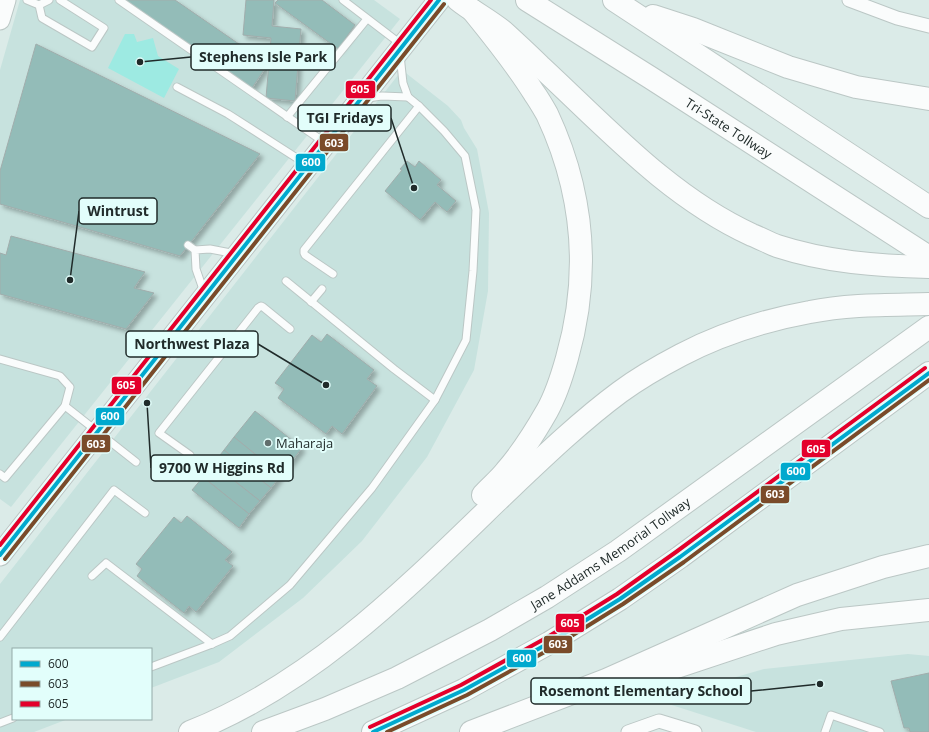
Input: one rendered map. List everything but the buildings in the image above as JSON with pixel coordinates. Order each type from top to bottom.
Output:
[{"type":"highway","name":"Tri-State Tollway","points":[[527,0],[929,257]]},
{"type":"highway","points":[[620,4],[693,29],[788,68],[856,87],[929,99]]},
{"type":"highway","points":[[620,4],[929,207]]},
{"type":"highway","points":[[466,6],[504,33],[632,152],[682,193],[711,213],[740,229],[777,246],[820,257],[853,263],[929,267]]},
{"type":"highway","points":[[379,612],[410,570],[506,471],[528,441],[547,411],[562,374],[574,334],[579,302],[582,262],[580,226],[573,186],[560,145],[546,112],[522,72],[497,40],[466,6]]},
{"type":"highway","points":[[190,732],[231,714],[270,693],[316,662],[349,637],[425,570],[536,464],[606,402],[647,374],[682,354],[730,333],[774,320],[811,311],[853,306],[929,304]]},
{"type":"highway","name":"Jane Addams Memorial Tollway","points":[[263,732],[325,709],[397,678],[490,630],[548,597],[618,551],[929,327]]},
{"type":"highway","points":[[373,732],[464,690],[549,643],[620,599],[680,557],[929,373]]},
{"type":"highway","points":[[471,732],[567,696],[797,595],[883,566],[929,556]]},
{"type":"highway","points":[[567,696],[608,690],[776,634],[842,619],[929,610]]},
{"type":"main road","points":[[0,555],[439,0]]},
{"type":"street","points":[[849,0],[897,18],[929,26]]},
{"type":"street","points":[[628,732],[659,721],[695,732]]},
{"type":"lane","points":[[27,0],[39,5],[50,0]]},
{"type":"lane","points":[[39,5],[42,18],[92,47],[104,28],[60,0]]},
{"type":"lane","points":[[118,0],[325,143]]},
{"type":"lane","points":[[152,667],[230,636],[290,585],[372,488],[435,400],[466,340],[473,271],[476,210],[465,156],[444,131],[408,97],[403,83],[401,47],[343,0]]},
{"type":"lane","points":[[287,117],[367,19]]},
{"type":"lane","points":[[177,87],[228,114],[308,165]]},
{"type":"lane","points":[[361,98],[382,96],[408,97]]},
{"type":"lane","points":[[333,274],[305,255],[304,250],[419,106]]},
{"type":"lane","points":[[188,245],[195,250],[210,249],[238,254]]},
{"type":"lane","points":[[195,250],[196,269],[206,295]]},
{"type":"lane","points":[[286,281],[394,369],[435,400]]},
{"type":"lane","points":[[311,302],[322,289]]},
{"type":"lane","points":[[190,456],[158,433],[258,308],[261,306],[263,307],[290,329]]},
{"type":"lane","points":[[0,359],[60,376],[70,387],[65,406],[5,478],[0,474]]},
{"type":"lane","points":[[65,406],[136,462]]},
{"type":"lane","points":[[0,637],[114,490],[145,513]]},
{"type":"lane","points":[[92,576],[106,563],[212,644]]},
{"type":"lane","points":[[825,732],[831,715],[880,732]]},
{"type":"lane","points":[[0,723],[12,718]]},
{"type":"shaded area","points":[[20,0],[374,0],[400,19],[11,507],[0,499],[0,70]]},
{"type":"shaded area","points":[[125,34],[134,34],[137,42],[153,38],[158,56],[179,69],[164,98],[108,68]]},
{"type":"shaded area","points":[[402,70],[448,106],[461,120],[464,128],[477,149],[489,213],[488,291],[474,370],[427,457],[362,541],[303,598],[219,662],[152,688],[152,648],[12,648],[12,720],[65,720],[34,732],[0,732],[0,584]]},
{"type":"shaded area","points":[[908,654],[929,656],[929,732],[756,732],[656,700],[764,669]]},
{"type":"transit line","name":"605","points":[[0,545],[431,0]]},
{"type":"transit line","name":"600","points":[[0,555],[439,0]]},
{"type":"transit line","name":"603","points":[[5,559],[444,4]]},
{"type":"transit line","name":"605","points":[[370,727],[461,685],[546,638],[617,594],[925,368]]},
{"type":"transit line","name":"600","points":[[373,732],[464,690],[549,643],[620,599],[680,557],[929,373]]},
{"type":"transit line","name":"603","points":[[387,732],[467,695],[552,648],[623,604],[684,562],[929,380]]},
{"type":"place","name":"Stephens Isle Park","points":[[140,62]]},
{"type":"place","name":"TGI Fridays","points":[[414,188]]},
{"type":"place","name":"Wintrust","points":[[70,280]]},
{"type":"place","name":"Northwest Plaza","points":[[326,385]]},
{"type":"place","name":"9700 W Higgins Rd","points":[[147,403]]},
{"type":"place","name":"Maharaja","points":[[268,443]]},
{"type":"place","name":"Rosemont Elementary School","points":[[820,684]]}]
